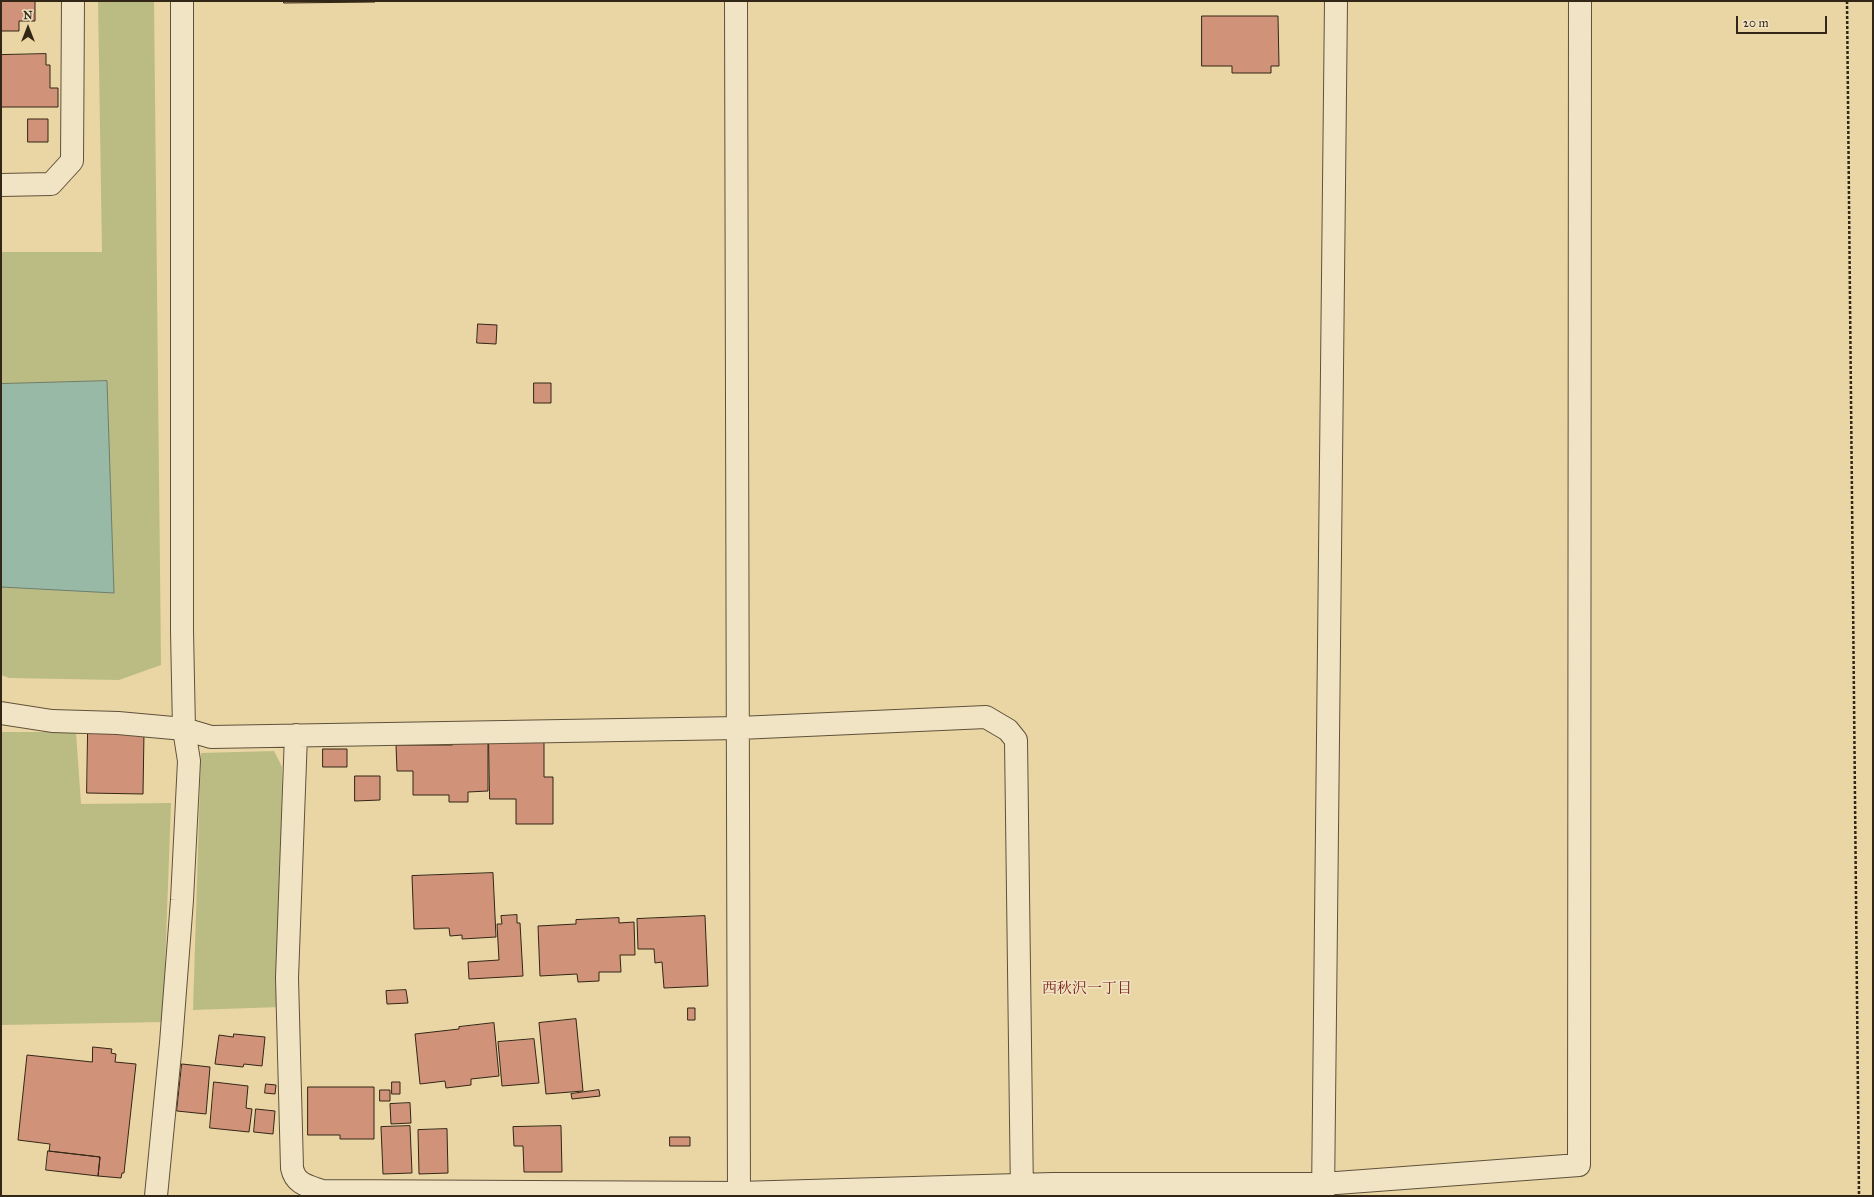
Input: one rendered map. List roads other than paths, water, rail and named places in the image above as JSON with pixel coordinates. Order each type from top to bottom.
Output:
[{"type":"street","points":[[1,185],[51,184],[72,161],[73,1]]},
{"type":"street","points":[[156,1196],[171,1043],[182,900],[188,761],[184,729],[182,631],[182,1]]},
{"type":"street","points":[[736,1],[739,1194]]},
{"type":"street","points":[[1323,1190],[1336,1]]},
{"type":"street","points":[[296,735],[287,978],[292,1168],[294,1176],[300,1183],[322,1194],[739,1194],[1022,1190],[1323,1190],[1579,1165],[1580,1]]},
{"type":"street","points":[[1,713],[52,721],[118,723],[184,729],[211,737],[739,728],[986,717],[1008,730],[1016,740],[1022,1190]]},
{"type":"district","name":"西秋沢一丁目","points":[[1087,989]]}]
